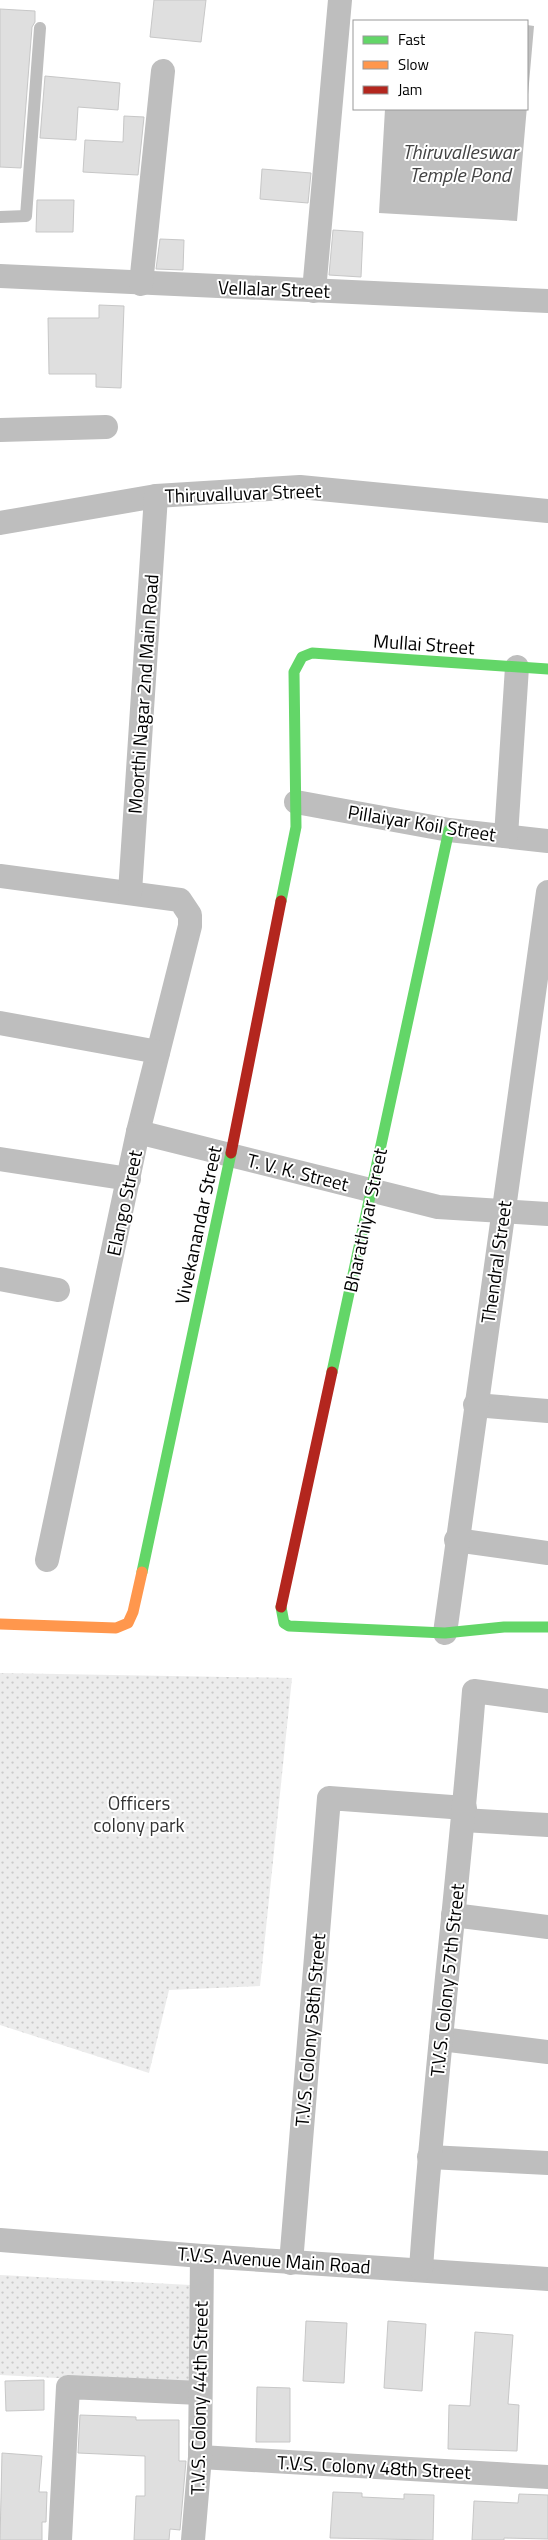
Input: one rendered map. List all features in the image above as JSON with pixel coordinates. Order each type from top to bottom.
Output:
[{"type":"street","points":[[314,291],[340,0]]},
{"type":"street","points":[[141,284],[163,72]]},
{"type":"street","name":"Vellalar Street","points":[[0,276],[141,284],[548,301]]},
{"type":"street","points":[[0,430],[106,427]]},
{"type":"street","name":"Thiruvalluvar Street","points":[[0,523],[156,496],[300,487],[548,510]]},
{"type":"street","name":"Moorthi Nagar 2nd Main Road","points":[[130,892],[156,496]]},
{"type":"street","name":"Mullai Street","points":[[299,657],[312,653],[548,669]]},
{"type":"street","name":"Vivekanandar Street","points":[[0,1624],[98,1629],[116,1628],[128,1623],[134,1612],[230,1155],[296,827],[294,672],[299,657]]},
{"type":"street","points":[[506,836],[517,668]]},
{"type":"street","name":"Pillaiyar Koil Street","points":[[296,802],[449,830],[548,841]]},
{"type":"street","name":"Bharathiyar Street","points":[[445,1633],[290,1626],[284,1623],[280,1609],[449,830]]},
{"type":"street","name":"Elango Street","points":[[0,876],[180,900],[190,915],[190,926],[138,1132],[47,1560]]},
{"type":"street","name":"Thendral Street","points":[[445,1633],[456,1540],[548,892]]},
{"type":"street","points":[[0,1023],[158,1052]]},
{"type":"street","name":"T. V. K. Street","points":[[138,1132],[438,1207],[548,1214]]},
{"type":"street","points":[[0,1159],[128,1179]]},
{"type":"street","points":[[0,1279],[58,1290]]},
{"type":"street","points":[[475,1405],[548,1409]]},
{"type":"street","points":[[456,1540],[548,1552]]},
{"type":"street","points":[[445,1633],[504,1627],[548,1627]]},
{"type":"street","name":"T.V.S. Colony 57th Street","points":[[421,2269],[428,2157],[464,1814],[474,1691],[548,1701]]},
{"type":"street","name":"T.V.S. Colony 58th Street","points":[[292,2262],[329,1798],[464,1814]]},
{"type":"street","points":[[464,1814],[548,1824]]},
{"type":"street","points":[[453,1915],[548,1927]]},
{"type":"street","points":[[441,2039],[548,2052]]},
{"type":"street","points":[[428,2157],[548,2163]]},
{"type":"street","name":"T.V.S. Avenue Main Road","points":[[0,2240],[202,2256],[421,2269],[548,2279]]},
{"type":"street","name":"T.V.S. Colony 44th Street","points":[[193,2540],[200,2457],[202,2256]]},
{"type":"street","points":[[60,2540],[68,2387],[200,2393]]},
{"type":"street","name":"T.V.S. Colony 48th Street","points":[[200,2457],[548,2477]]},
{"type":"lane","points":[[0,217],[26,216],[40,28]]},
{"type":"green space","name":"Officers colony park","points":[[0,1673],[292,1678],[260,1986],[169,1990],[149,2073],[0,2025]]},
{"type":"green space","points":[[0,2275],[191,2285],[192,2385],[0,2375]]},
{"type":"water","points":[[528,25],[534,26],[528,95]]},
{"type":"water","name":"Thiruvalleswar Temple Pond","points":[[385,110],[527,110],[517,221],[379,213]]},
{"type":"building","points":[[154,0],[206,0],[201,42],[150,37]]},
{"type":"building","points":[[0,9],[35,11],[35,22],[32,27],[21,168],[0,167]]},
{"type":"building","points":[[45,76],[120,83],[118,110],[78,107],[76,140],[40,138]]},
{"type":"building","points":[[124,116],[144,117],[138,175],[83,172],[85,140],[123,142]]},
{"type":"building","points":[[262,169],[311,173],[308,203],[260,199]]},
{"type":"building","points":[[37,200],[74,200],[73,232],[36,232]]},
{"type":"building","points":[[333,230],[363,232],[361,277],[329,275]]},
{"type":"building","points":[[160,239],[184,240],[183,270],[156,269]]},
{"type":"building","points":[[99,305],[124,306],[121,388],[96,387],[96,374],[49,374],[48,318],[99,318]]},
{"type":"building","points":[[306,2321],[347,2323],[344,2383],[303,2381]]},
{"type":"building","points":[[388,2321],[426,2324],[422,2391],[384,2388]]},
{"type":"building","points":[[475,2332],[513,2335],[508,2404],[519,2405],[517,2451],[448,2449],[449,2405],[470,2406]]},
{"type":"building","points":[[44,2380],[44,2410],[6,2411],[5,2381]]},
{"type":"building","points":[[257,2387],[290,2388],[290,2442],[256,2442]]},
{"type":"building","points":[[80,2415],[136,2417],[136,2420],[179,2420],[179,2461],[186,2461],[180,2530],[170,2529],[169,2540],[134,2540],[136,2496],[145,2496],[145,2456],[78,2453]]},
{"type":"building","points":[[2,2453],[42,2456],[39,2492],[47,2492],[46,2522],[42,2522],[42,2540],[0,2540]]},
{"type":"building","points":[[333,2492],[362,2493],[362,2497],[404,2499],[404,2494],[434,2495],[433,2540],[330,2538]]},
{"type":"building","points":[[519,2494],[548,2495],[548,2539],[504,2538],[504,2540],[472,2540],[474,2501],[518,2503]]},
{"type":"traffic: fast","points":[[281,901],[296,827],[294,672],[302,657],[312,653],[548,669]]},
{"type":"traffic: fast","points":[[332,1372],[449,830]]},
{"type":"traffic: fast","points":[[142,1572],[231,1153]]},
{"type":"traffic: fast","points":[[281,1607],[284,1623],[289,1626],[445,1633],[504,1627],[548,1627]]},
{"type":"traffic: slow","points":[[0,1624],[116,1628],[128,1623],[133,1612],[142,1572]]},
{"type":"traffic: jam","points":[[231,1153],[281,901]]},
{"type":"traffic: jam","points":[[281,1607],[332,1372]]}]
